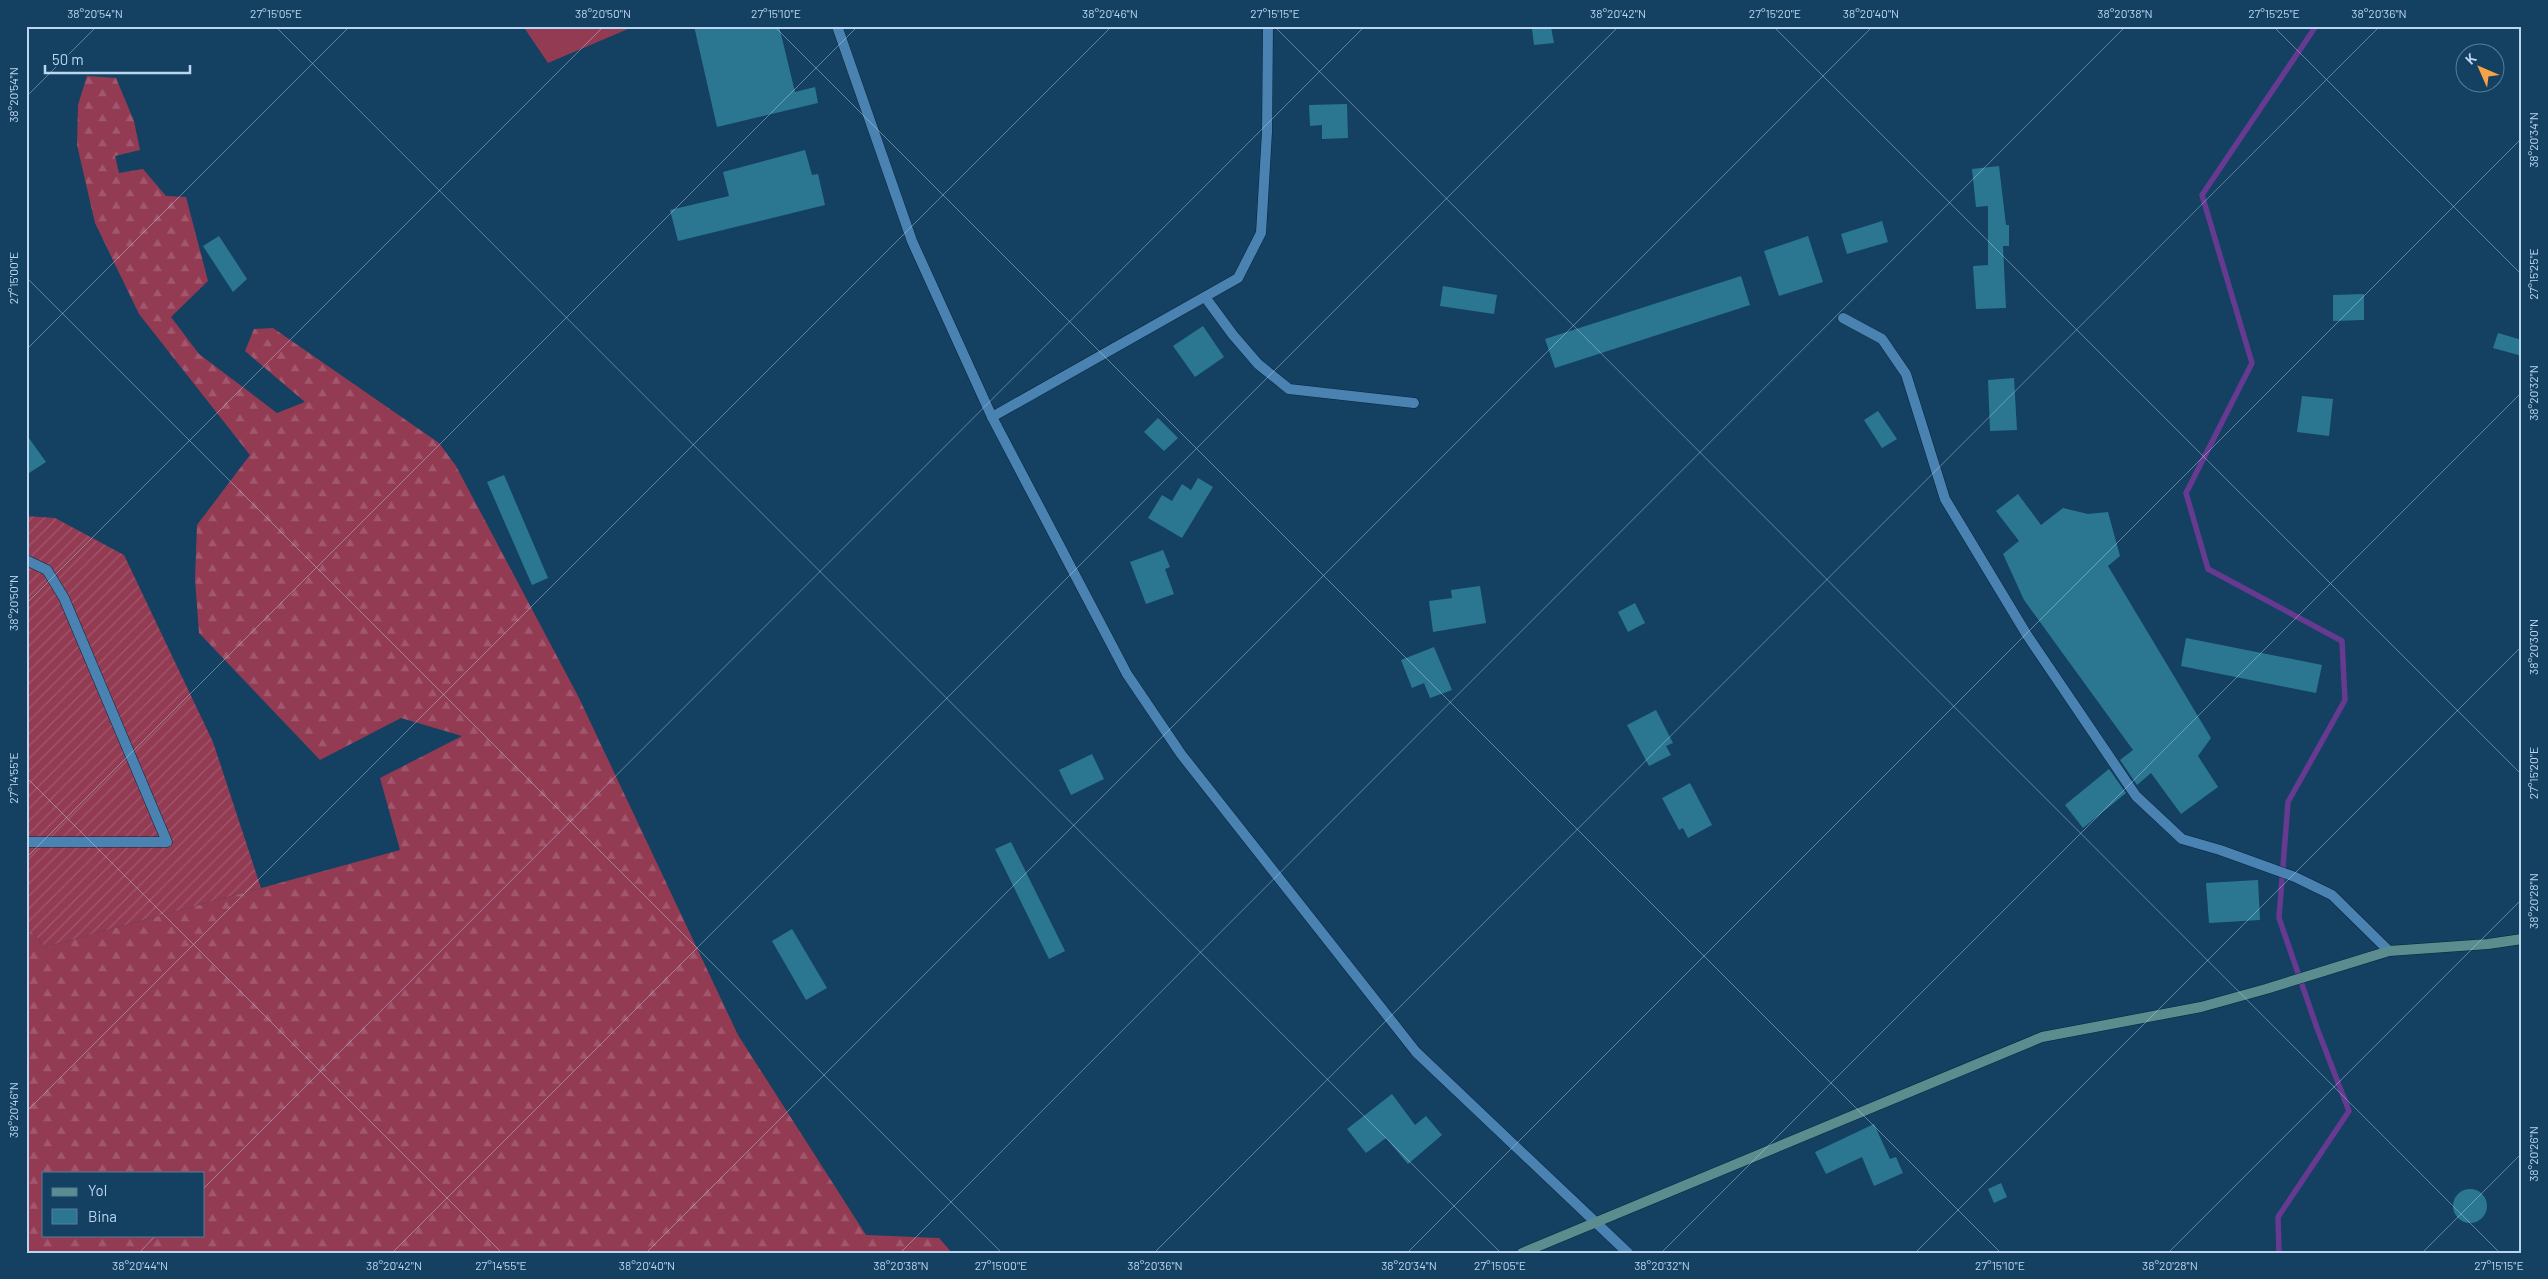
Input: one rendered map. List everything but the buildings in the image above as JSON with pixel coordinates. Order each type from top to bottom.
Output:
[{"type":"street","points":[[838,26],[912,241],[992,417],[1127,674],[1182,754],[1416,1052],[1628,1253]]},
{"type":"street","points":[[992,417],[1238,278],[1261,232],[1267,132],[1268,26]]},
{"type":"street","points":[[1205,297],[1232,335],[1258,364],[1289,389],[1414,402]]},
{"type":"street","points":[[1843,318],[1882,338],[1906,374],[1945,499],[2027,635],[2136,796],[2182,839],[2220,850],[2295,877],[2332,895],[2388,950]]},
{"type":"street","points":[[26,560],[47,570],[64,598],[167,842],[26,842]]},
{"type":"street","points":[[1522,1253],[2042,1036],[2201,1007],[2266,989],[2388,950],[2488,944],[2522,939]]},
{"type":"green space","points":[[523,26],[635,26],[548,63]]},
{"type":"green space","points":[[87,76],[116,78],[134,121],[140,150],[115,156],[119,173],[143,169],[166,196],[186,197],[208,281],[171,317],[199,354],[277,413],[305,402],[245,351],[254,329],[273,328],[439,443],[456,466],[578,696],[738,1035],[866,1235],[939,1238],[952,1253],[26,1253],[26,925],[45,947],[400,850],[380,778],[462,736],[401,718],[320,760],[199,633],[195,579],[197,525],[250,455],[139,314],[95,223],[77,145],[78,105]]},
{"type":"green space","points":[[26,516],[55,518],[124,555],[213,742],[261,888],[45,947],[26,925]]},
{"type":"waterway","points":[[2279,1253],[2278,1217],[2349,1111],[2317,1028],[2279,918],[2288,802],[2345,700],[2342,641],[2208,569],[2186,493],[2252,363],[2202,195],[2316,26]]}]
